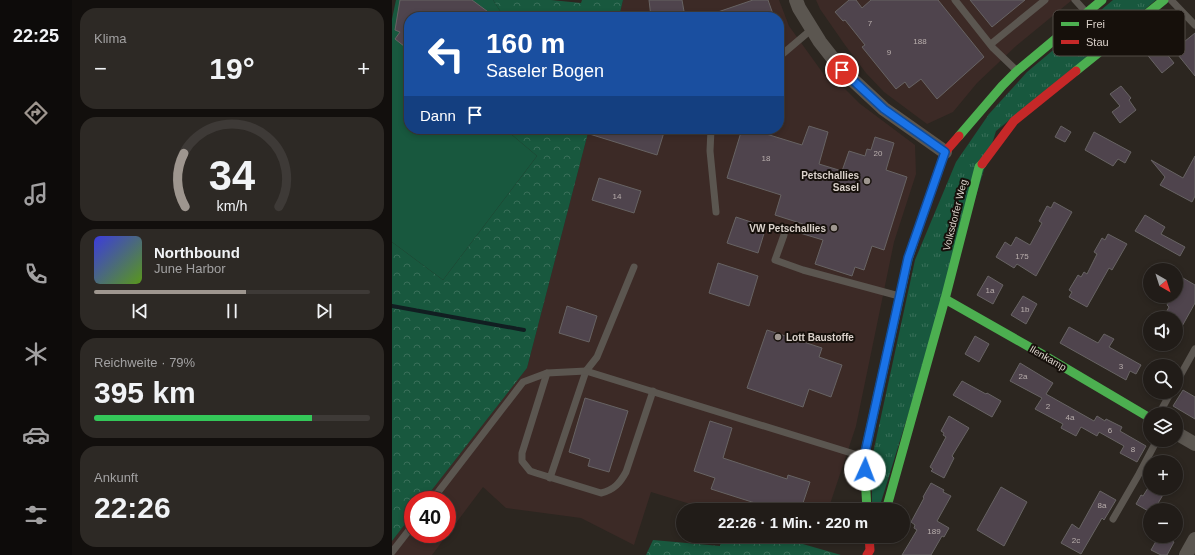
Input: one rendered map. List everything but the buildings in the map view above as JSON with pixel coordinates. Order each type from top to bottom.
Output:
[{"type":"street","points":[[796,0],[799,8],[820,42],[842,70],[884,109],[945,152]]},
{"type":"street","points":[[1090,10],[1102,0]]},
{"type":"street","name":"Volksdorfer Weg","points":[[1152,10],[1164,0]]},
{"type":"street","points":[[867,503],[864,457],[908,258],[945,152],[1002,86],[1017,71],[1053,41]]},
{"type":"street","name":"Volksdorfer Weg","points":[[888,503],[945,299],[979,167],[1014,121],[1095,56]]},
{"type":"street","name":"Ilenkamp","points":[[945,299],[1143,414]]},
{"type":"street","points":[[1183,437],[1195,444]]},
{"type":"street","points":[[1186,555],[1195,539]]},
{"type":"street","points":[[868,555],[870,550],[870,543]]},
{"type":"lane","points":[[955,0],[991,44],[1017,71]]},
{"type":"lane","points":[[991,44],[1045,0]]},
{"type":"lane","points":[[1075,0],[1085,10]]},
{"type":"lane","points":[[1171,0],[1181,10]]},
{"type":"lane","points":[[1185,15],[1195,25]]},
{"type":"lane","points":[[784,53],[812,29]]},
{"type":"lane","points":[[711,134],[710,151],[716,212]]},
{"type":"lane","points":[[784,234],[775,260],[803,270],[900,296]]},
{"type":"lane","points":[[550,478],[586,371],[597,357],[634,267]]},
{"type":"lane","points":[[1183,370],[1195,348]]},
{"type":"lane","points":[[439,491],[523,382],[547,372],[586,371],[864,457]]},
{"type":"lane","points":[[547,372],[522,453],[522,461],[530,471],[601,492],[609,491],[617,486],[622,480],[653,391]]},
{"type":"lane","points":[[1113,519],[1153,447]]},
{"type":"lane","points":[[392,552],[404,537]]},
{"type":"shaded area","points":[[623,0],[779,0],[784,12],[620,12]]},
{"type":"shaded area","points":[[816,0],[1072,0],[1060,10],[1053,10],[1053,16],[1016,46],[977,83],[953,112],[927,124],[884,92],[866,73],[820,9]]},
{"type":"shaded area","points":[[784,13],[789,26],[825,76],[841,85],[859,103],[915,145],[916,174],[894,242],[856,426],[830,503],[687,503],[651,492],[634,545],[581,518],[506,508],[483,487],[456,523],[456,491],[431,491],[527,368],[588,134],[784,134]]},
{"type":"shaded area","points":[[404,526],[404,543],[441,543],[432,555],[392,555],[392,541]]},
{"type":"green space","points":[[396,0],[493,0],[501,12],[404,12],[404,134],[511,134],[537,156],[443,280],[392,242],[392,19]]},
{"type":"green space","points":[[493,0],[551,0],[581,3],[582,0],[623,0],[620,12],[501,12]]},
{"type":"green space","points":[[1113,0],[1156,0],[1144,10],[1101,10]]},
{"type":"green space","points":[[1053,50],[1053,56],[1088,56],[996,131],[881,502],[872,503],[872,458],[915,260],[956,162],[989,114],[1027,72]]},
{"type":"green space","points":[[511,134],[588,134],[527,368],[431,491],[404,491],[404,526],[392,541],[392,242],[443,280],[537,156]]},
{"type":"green space","points":[[653,540],[720,546],[721,543],[799,543],[841,555],[646,555]]},
{"type":"waterway","points":[[392,306],[524,330]]},
{"type":"traffic: fast","points":[[1090,10],[1102,0]]},
{"type":"traffic: fast","points":[[1152,10],[1164,0]]},
{"type":"traffic: fast","points":[[959,136],[1002,86],[1017,71],[1053,41]]},
{"type":"traffic: fast","points":[[1076,71],[1095,56]]},
{"type":"traffic: fast","points":[[888,503],[945,299],[979,167],[982,164]]},
{"type":"traffic: fast","points":[[867,503],[864,457],[908,259],[913,244]]},
{"type":"traffic: fast","points":[[945,299],[1143,414]]},
{"type":"traffic: jam","points":[[982,164],[1014,121],[1076,71]]},
{"type":"traffic: jam","points":[[913,244],[945,152],[959,136]]},
{"type":"traffic: jam","points":[[867,555],[870,550],[870,543]]},
{"type":"place","name":"Petschallies Sasel","points":[[867,181]]},
{"type":"place","name":"VW Petschallies","points":[[834,228]]},
{"type":"place","name":"Lott Baustoffe","points":[[778,337]]},
{"type":"route","points":[[842,70],[884,109],[945,152],[908,258],[864,457],[865,470]]}]
